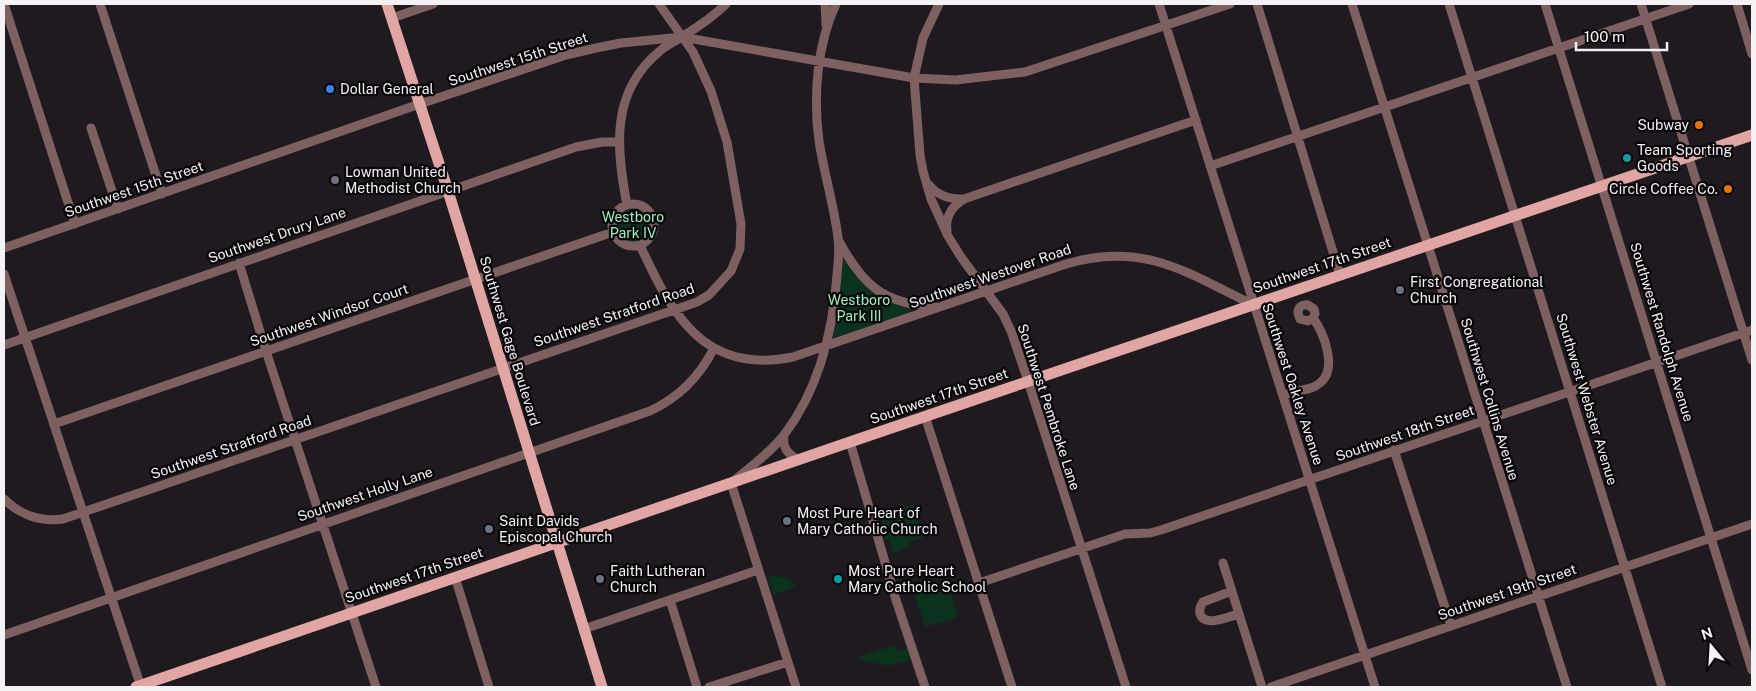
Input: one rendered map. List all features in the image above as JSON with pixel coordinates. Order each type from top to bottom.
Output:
[{"type":"main road","name":"Southwest Gage Boulevard","points":[[387,4],[448,191],[602,687]]},
{"type":"main road","name":"Southwest 17th Street","points":[[139,687],[557,542],[1752,135]]},
{"type":"street","points":[[4,4],[75,224]]},
{"type":"street","points":[[100,4],[162,194]]},
{"type":"street","points":[[392,18],[433,4]]},
{"type":"street","name":"Southwest Stratford Road","points":[[4,499],[19,511],[39,518],[64,519],[674,310],[710,295],[732,271],[741,237],[741,224],[732,167],[719,113],[694,52],[659,4]]},
{"type":"street","points":[[627,205],[618,142],[621,114],[626,97],[640,71],[657,53],[694,29],[726,4]]},
{"type":"street","points":[[825,4],[827,28]]},
{"type":"street","points":[[796,687],[731,483],[764,456],[784,434],[808,395],[826,346],[835,298],[838,239],[818,129],[817,96],[827,28],[836,4]]},
{"type":"street","name":"Southwest Pembroke Lane","points":[[939,4],[923,38],[914,78],[920,155],[926,182],[936,212],[948,236],[1003,314],[1011,331],[1126,687]]},
{"type":"street","name":"Southwest Oakley Avenue","points":[[1159,4],[1375,687]]},
{"type":"street","name":"Southwest 15th Street","points":[[4,248],[566,55],[621,43],[682,37],[914,78],[956,80],[1026,72],[1230,4]]},
{"type":"street","points":[[1257,4],[1340,275]]},
{"type":"street","name":"Southwest Collins Avenue","points":[[1352,4],[1567,687]]},
{"type":"street","name":"Southwest Webster Avenue","points":[[1449,4],[1662,687]]},
{"type":"street","name":"Southwest Randolph Avenue","points":[[1545,4],[1752,670]]},
{"type":"street","points":[[1641,4],[1689,156],[1748,331],[1752,360]]},
{"type":"street","points":[[1210,166],[1688,4]]},
{"type":"street","points":[[1737,4],[1752,54]]},
{"type":"street","points":[[948,236],[947,219],[956,204],[964,199],[1196,120]]},
{"type":"street","points":[[91,128],[118,209]]},
{"type":"street","name":"Southwest Drury Lane","points":[[4,345],[576,147],[602,142],[618,142]]},
{"type":"street","points":[[926,182],[933,190],[944,196],[964,199]]},
{"type":"street","points":[[627,205],[641,206],[646,209],[653,219],[654,229],[652,235],[645,243],[640,245],[633,246],[622,243],[613,232],[613,220],[616,214],[627,205]]},
{"type":"street","name":"Southwest Windsor Court","points":[[54,424],[613,232]]},
{"type":"street","points":[[838,239],[854,268],[877,290],[908,304],[941,308]]},
{"type":"street","name":"Southwest Westover Road","points":[[640,245],[657,282],[674,310],[692,332],[714,348],[741,359],[764,361],[793,358],[1078,261],[1102,257],[1126,256],[1151,259],[1175,266],[1253,305]]},
{"type":"street","points":[[239,263],[376,687]]},
{"type":"street","points":[[4,274],[139,687]]},
{"type":"street","points":[[1283,396],[1292,397],[1302,394],[1304,390],[1320,383],[1329,368],[1329,357],[1318,325],[1313,318]]},
{"type":"street","name":"Southwest 18th Street","points":[[979,583],[1125,534],[1150,533],[1161,530],[1748,331]]},
{"type":"street","name":"Southwest Holly Lane","points":[[4,635],[656,408],[669,401],[690,382],[710,357],[714,348]]},
{"type":"street","points":[[926,416],[1012,687]]},
{"type":"street","points":[[784,434],[783,443],[786,450],[799,460]]},
{"type":"street","points":[[850,442],[896,600],[925,687]]},
{"type":"street","points":[[1394,450],[1451,626]]},
{"type":"street","name":"Southwest 19th Street","points":[[1271,687],[1752,524]]},
{"type":"street","points":[[1223,563],[1262,687]]},
{"type":"street","points":[[584,629],[758,570]]},
{"type":"street","points":[[455,577],[489,687]]},
{"type":"street","points":[[1232,591],[1203,602],[1200,608],[1200,615],[1205,620],[1212,621],[1239,614]]},
{"type":"street","points":[[670,600],[698,687]]},
{"type":"street","points":[[709,687],[788,662]]},
{"type":"green space","name":"Westboro Park IV","points":[[633,207],[646,212],[651,225],[646,238],[633,243],[620,238],[615,225],[620,212]]},
{"type":"green space","name":"Westboro Park III","points":[[844,261],[858,279],[873,292],[891,302],[911,309],[911,312],[839,337],[833,336],[840,297],[841,265]]},
{"type":"green space","points":[[913,504],[923,537],[909,542],[910,547],[893,553],[889,539],[885,540],[878,514]]},
{"type":"green space","points":[[775,576],[793,581],[795,587],[773,595],[769,581],[770,577]]},
{"type":"green space","points":[[947,582],[958,617],[925,627],[915,594],[944,585]]},
{"type":"green space","points":[[895,645],[897,651],[907,648],[911,660],[888,666],[858,659],[858,657]]},
{"type":"place","name":"Dollar General","points":[[330,89]]},
{"type":"place","name":"Subway","points":[[1699,125]]},
{"type":"place","name":"Team Sporting Goods","points":[[1627,158]]},
{"type":"place","name":"Lowman United Methodist Church","points":[[335,180]]},
{"type":"place","name":"Circle Coffee Co.","points":[[1728,189]]},
{"type":"place","name":"First Congregational Church","points":[[1400,290]]},
{"type":"place","name":"Most Pure Heart of Mary Catholic Church","points":[[787,521]]},
{"type":"place","name":"Saint Davids Episcopal Church","points":[[489,529]]},
{"type":"place","name":"Faith Lutheran Church","points":[[600,579]]},
{"type":"place","name":"Most Pure Heart Mary Catholic School","points":[[838,579]]}]
